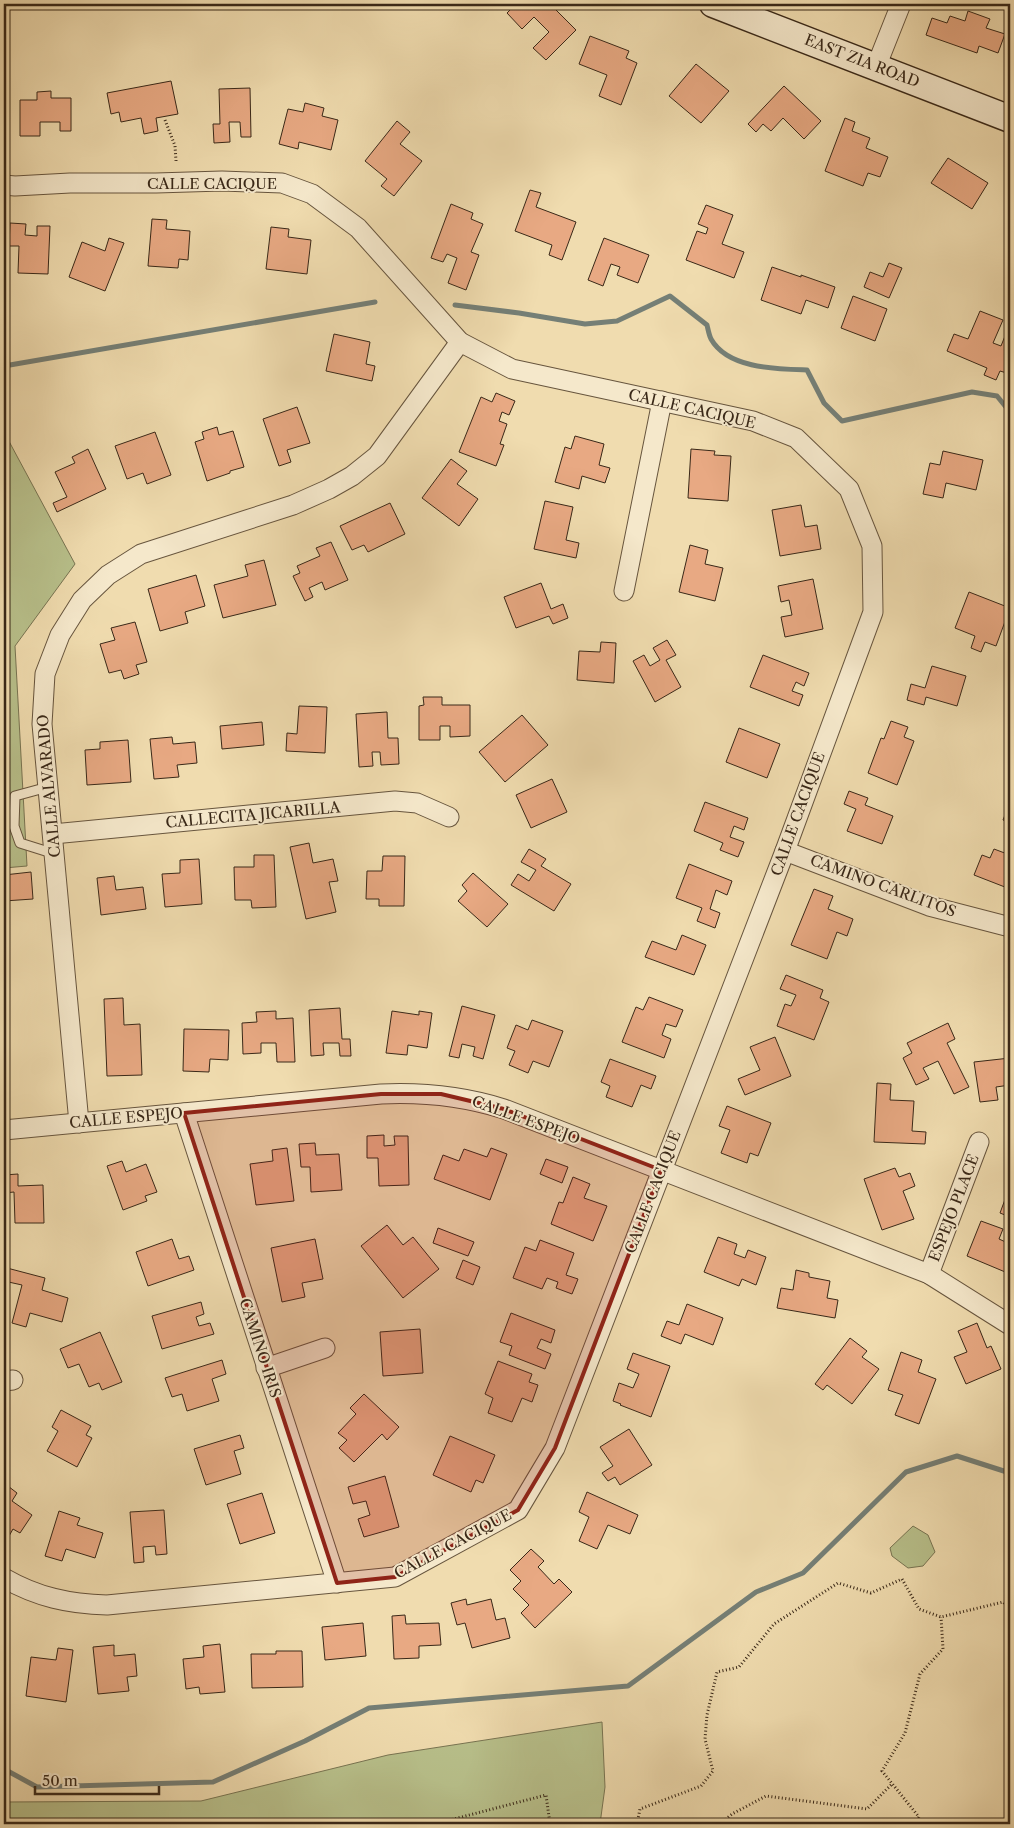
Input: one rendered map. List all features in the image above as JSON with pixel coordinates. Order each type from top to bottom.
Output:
[{"type":"street","name":"EAST ZIA ROAD","points":[[713,4],[1010,119]]},
{"type":"street","points":[[876,67],[901,4]]},
{"type":"street","name":"CALLE CACIQUE","points":[[4,185],[222,181],[282,183],[312,194],[358,228],[460,342],[512,369],[753,421],[796,438],[849,489],[872,546],[873,612],[785,851],[555,1448],[518,1510],[395,1577],[107,1605],[52,1599],[35,1594],[4,1578]]},
{"type":"street","name":"CALLE ALVARADO","points":[[79,1123],[42,724],[45,674],[60,635],[82,600],[108,575],[141,554],[294,505],[352,476],[377,456],[460,342]]},
{"type":"street","points":[[624,591],[662,401]]},
{"type":"street","name":"CALLECITA JICARILLA","points":[[53,834],[395,801],[417,803],[449,816]]},
{"type":"street","name":"CAMINO CARLITOS","points":[[785,851],[929,906],[1010,927]]},
{"type":"street","name":"CALLE ESPEJO","points":[[4,1130],[381,1094],[420,1093],[462,1097],[504,1109],[929,1274],[1010,1325]]},
{"type":"street","name":"CAMINO IRIS","points":[[184,1113],[337,1583]]},
{"type":"street","name":"ESPEJO PLACE","points":[[929,1274],[979,1142]]},
{"type":"street","points":[[266,1368],[325,1348]]},
{"type":"lane","points":[[48,787],[15,796],[14,826],[20,843],[55,854]]},
{"type":"path","points":[[166,120],[175,146],[176,161]]},
{"type":"path","points":[[637,1824],[640,1810],[701,1786],[713,1771],[705,1739],[717,1672],[739,1667],[774,1624],[838,1583],[871,1594],[902,1579],[918,1609],[942,1617],[1003,1602],[1010,1609]]},
{"type":"path","points":[[915,1824],[919,1817],[882,1771],[905,1733],[920,1674],[943,1649],[942,1617]]},
{"type":"path","points":[[720,1824],[732,1814],[766,1796],[867,1809],[892,1784]]},
{"type":"path","points":[[435,1824],[546,1795],[550,1824]]},
{"type":"highlighted area","points":[[381,1094],[441,1094],[504,1109],[661,1170],[555,1448],[518,1510],[395,1577],[337,1583],[184,1113]]},
{"type":"green space","points":[[4,432],[75,564],[15,646],[27,866],[4,868]]},
{"type":"green space","points":[[913,1526],[928,1535],[935,1552],[923,1566],[908,1568],[892,1556],[890,1548]]},
{"type":"green space","points":[[602,1722],[605,1787],[600,1824],[4,1824],[4,1802],[201,1801],[388,1755]]},
{"type":"building","points":[[516,4],[550,4],[576,30],[546,60],[533,48],[549,32],[534,17],[522,29],[507,13]]},
{"type":"building","points":[[968,11],[990,19],[986,28],[1005,34],[998,53],[979,46],[977,53],[926,35],[932,18],[947,23],[950,16],[965,21]]},
{"type":"building","points":[[590,36],[629,51],[626,58],[637,63],[621,105],[599,96],[607,75],[579,64]]},
{"type":"building","points":[[696,64],[729,91],[701,123],[669,96]]},
{"type":"building","points":[[171,81],[178,114],[156,118],[158,131],[144,134],[141,118],[121,122],[119,112],[111,114],[107,93]]},
{"type":"building","points":[[784,86],[821,121],[804,139],[783,118],[771,131],[763,124],[756,132],[748,124]]},
{"type":"building","points":[[250,88],[251,137],[241,137],[240,122],[229,122],[230,142],[214,143],[213,124],[220,124],[219,89]]},
{"type":"building","points":[[51,91],[51,98],[71,98],[71,131],[60,131],[60,122],[40,122],[40,136],[20,136],[20,100],[37,100],[37,92]]},
{"type":"building","points":[[305,103],[324,108],[322,116],[338,120],[331,150],[299,142],[298,149],[279,144],[288,109],[303,112]]},
{"type":"building","points":[[845,118],[855,122],[852,131],[870,138],[866,148],[888,157],[880,177],[868,173],[863,186],[825,171]]},
{"type":"building","points":[[397,121],[410,132],[400,144],[422,161],[394,196],[381,186],[387,179],[365,161]]},
{"type":"building","points":[[948,158],[988,183],[972,209],[931,183]]},
{"type":"building","points":[[530,190],[541,193],[536,207],[576,222],[562,260],[549,255],[552,245],[515,231]]},
{"type":"building","points":[[451,204],[473,213],[471,219],[483,224],[471,252],[479,255],[466,290],[448,283],[457,258],[447,254],[443,262],[431,258]]},
{"type":"building","points":[[706,205],[733,215],[722,244],[744,252],[734,278],[686,260],[697,231],[706,234],[708,228],[698,224]]},
{"type":"building","points":[[152,219],[167,220],[166,229],[190,231],[188,260],[179,259],[178,268],[148,266]]},
{"type":"building","points":[[10,223],[26,224],[25,235],[37,236],[37,226],[50,226],[48,274],[18,273],[19,246],[9,246]]},
{"type":"building","points":[[271,227],[289,229],[288,237],[311,240],[307,274],[266,269]]},
{"type":"building","points":[[109,238],[124,243],[105,291],[69,277],[82,242],[105,251]]},
{"type":"building","points":[[604,238],[649,255],[638,283],[617,275],[620,267],[611,264],[603,286],[588,280]]},
{"type":"building","points":[[889,263],[902,268],[889,298],[864,287],[870,272],[883,277]]},
{"type":"building","points":[[772,267],[835,287],[828,308],[806,300],[801,314],[761,300]]},
{"type":"building","points":[[853,296],[887,309],[875,341],[841,328]]},
{"type":"building","points":[[980,311],[1003,320],[993,343],[1001,346],[1005,336],[1010,338],[1010,374],[1000,371],[996,380],[984,375],[987,368],[947,351],[954,334],[968,339]]},
{"type":"building","points":[[334,334],[370,342],[366,364],[375,366],[372,381],[326,371]]},
{"type":"building","points":[[496,393],[515,401],[509,415],[502,412],[499,421],[507,424],[500,444],[504,445],[496,466],[459,452],[481,397],[492,402]]},
{"type":"building","points":[[297,407],[310,443],[287,450],[291,462],[279,466],[263,419]]},
{"type":"building","points":[[217,427],[219,435],[233,431],[244,467],[207,481],[195,442],[204,439],[202,432]]},
{"type":"building","points":[[155,432],[171,475],[147,484],[143,473],[127,479],[115,446]]},
{"type":"building","points":[[575,436],[604,444],[599,465],[610,468],[605,483],[582,476],[579,489],[555,482],[565,447],[571,449]]},
{"type":"building","points":[[88,449],[106,489],[57,512],[53,503],[67,497],[55,472],[75,463],[72,457]]},
{"type":"building","points":[[691,449],[715,451],[714,455],[731,456],[728,501],[688,498]]},
{"type":"building","points":[[943,451],[983,460],[976,490],[946,483],[943,498],[923,494],[930,463],[940,465]]},
{"type":"building","points":[[451,459],[467,471],[457,484],[478,499],[459,526],[422,498]]},
{"type":"building","points":[[545,501],[573,507],[566,540],[579,543],[576,558],[534,549]]},
{"type":"building","points":[[390,503],[405,534],[368,552],[364,545],[352,550],[340,526]]},
{"type":"building","points":[[801,505],[805,527],[817,525],[821,549],[780,556],[772,510]]},
{"type":"building","points":[[331,542],[348,580],[325,590],[322,582],[309,588],[313,597],[305,601],[293,576],[300,573],[297,566],[320,556],[316,548]]},
{"type":"building","points":[[690,545],[708,550],[705,564],[723,568],[715,601],[679,592]]},
{"type":"building","points":[[264,560],[276,605],[223,618],[214,585],[248,576],[245,565]]},
{"type":"building","points":[[196,575],[205,606],[185,612],[188,623],[160,631],[148,589]]},
{"type":"building","points":[[813,579],[823,629],[785,637],[781,617],[792,615],[789,600],[781,602],[778,586]]},
{"type":"building","points":[[541,583],[551,609],[563,604],[568,618],[553,624],[549,616],[516,628],[504,597]]},
{"type":"building","points":[[969,592],[1010,608],[996,646],[985,642],[981,652],[971,648],[975,636],[955,628]]},
{"type":"building","points":[[135,622],[147,662],[136,665],[139,674],[124,679],[121,670],[109,673],[100,644],[115,640],[111,628]]},
{"type":"building","points":[[667,640],[676,655],[666,660],[681,687],[655,702],[633,661],[644,655],[650,666],[660,660],[653,648]]},
{"type":"building","points":[[601,642],[616,643],[614,683],[577,680],[579,651],[600,652]]},
{"type":"building","points":[[763,655],[809,673],[804,686],[796,682],[792,691],[803,695],[799,706],[750,687]]},
{"type":"building","points":[[932,666],[966,676],[957,706],[926,697],[924,705],[907,700],[911,684],[925,688]]},
{"type":"building","points":[[423,697],[442,697],[442,705],[470,705],[470,736],[450,737],[450,726],[440,726],[440,740],[419,740],[419,706],[424,705]]},
{"type":"building","points":[[299,706],[327,707],[325,753],[286,751],[287,733],[297,734]]},
{"type":"building","points":[[387,712],[388,738],[398,738],[399,764],[381,765],[380,752],[372,752],[373,766],[359,767],[356,714]]},
{"type":"building","points":[[522,715],[548,745],[505,782],[479,752]]},
{"type":"building","points":[[891,721],[908,727],[904,737],[914,741],[897,785],[868,773],[881,738],[884,739]]},
{"type":"building","points":[[262,722],[264,745],[222,749],[220,726]]},
{"type":"building","points":[[739,728],[780,744],[767,778],[726,762]]},
{"type":"building","points":[[172,737],[173,744],[195,742],[197,763],[177,765],[179,777],[154,779],[150,739]]},
{"type":"building","points":[[128,740],[131,782],[87,785],[85,750],[100,749],[100,742]]},
{"type":"building","points":[[552,779],[567,812],[531,828],[516,795]]},
{"type":"building","points":[[849,791],[868,798],[865,805],[893,816],[882,844],[847,831],[856,809],[844,804]]},
{"type":"building","points":[[705,802],[748,818],[744,830],[734,826],[730,837],[744,842],[738,857],[720,850],[723,843],[694,831]]},
{"type":"building","points":[[1010,802],[1010,823],[1003,820]]},
{"type":"building","points":[[309,843],[313,863],[333,859],[338,881],[329,882],[336,912],[306,919],[290,847]]},
{"type":"building","points":[[529,849],[546,859],[541,866],[571,884],[554,911],[511,885],[518,874],[529,881],[536,870],[521,862]]},
{"type":"building","points":[[994,849],[1010,855],[1010,889],[974,875],[982,855],[990,858]]},
{"type":"building","points":[[254,855],[274,855],[276,907],[252,908],[251,900],[235,900],[234,867],[254,867]]},
{"type":"building","points":[[383,856],[405,856],[404,906],[379,906],[379,899],[366,899],[367,871],[382,871]]},
{"type":"building","points":[[199,859],[202,904],[165,907],[162,874],[180,873],[180,860]]},
{"type":"building","points":[[689,864],[732,881],[727,895],[716,890],[710,909],[720,913],[715,928],[697,921],[702,908],[676,898]]},
{"type":"building","points":[[31,872],[33,899],[4,901],[4,875]]},
{"type":"building","points":[[473,873],[508,904],[487,927],[458,901],[467,891],[462,885]]},
{"type":"building","points":[[114,876],[116,890],[143,887],[146,909],[101,915],[97,878]]},
{"type":"building","points":[[814,889],[833,896],[828,909],[853,919],[847,936],[837,932],[827,959],[791,945]]},
{"type":"building","points":[[682,935],[706,945],[694,975],[645,957],[652,941],[676,950]]},
{"type":"building","points":[[786,975],[823,990],[820,998],[829,1002],[814,1040],[777,1026],[785,1004],[791,1006],[796,995],[780,989]]},
{"type":"building","points":[[649,997],[683,1010],[676,1027],[666,1024],[662,1035],[671,1039],[664,1058],[622,1042],[636,1007],[643,1010]]},
{"type":"building","points":[[123,998],[124,1025],[140,1024],[142,1075],[107,1076],[104,999]]},
{"type":"building","points":[[462,1006],[495,1015],[483,1059],[473,1056],[475,1047],[462,1044],[459,1058],[449,1056]]},
{"type":"building","points":[[340,1008],[342,1039],[350,1039],[351,1056],[340,1056],[339,1043],[323,1043],[324,1055],[311,1056],[309,1010]]},
{"type":"building","points":[[276,1011],[276,1019],[293,1018],[295,1062],[277,1062],[276,1043],[261,1043],[261,1053],[243,1054],[242,1023],[257,1022],[256,1012]]},
{"type":"building","points":[[392,1011],[419,1015],[419,1011],[432,1013],[427,1048],[408,1045],[407,1055],[386,1053]]},
{"type":"building","points":[[532,1020],[563,1031],[549,1067],[533,1061],[528,1073],[509,1065],[515,1051],[507,1048],[516,1025],[528,1030]]},
{"type":"building","points":[[948,1023],[955,1039],[947,1043],[969,1087],[954,1094],[938,1061],[923,1068],[929,1079],[916,1085],[903,1058],[912,1053],[907,1043]]},
{"type":"building","points":[[184,1029],[229,1030],[228,1060],[210,1059],[209,1072],[183,1071]]},
{"type":"building","points":[[775,1037],[791,1076],[745,1095],[738,1079],[760,1070],[750,1047]]},
{"type":"building","points":[[1010,1058],[1010,1085],[996,1087],[998,1100],[980,1102],[974,1062]]},
{"type":"building","points":[[610,1059],[656,1076],[651,1089],[641,1085],[632,1107],[606,1097],[610,1086],[601,1082]]},
{"type":"building","points":[[877,1083],[891,1084],[890,1100],[914,1101],[912,1131],[926,1132],[925,1144],[874,1142]]},
{"type":"building","points":[[727,1106],[771,1123],[758,1156],[750,1153],[747,1163],[721,1153],[730,1130],[719,1126]]},
{"type":"building","points":[[384,1135],[384,1146],[395,1145],[394,1136],[408,1136],[409,1185],[379,1186],[378,1158],[367,1158],[367,1136]]},
{"type":"building","points":[[315,1143],[316,1155],[339,1154],[342,1190],[311,1192],[310,1167],[301,1167],[299,1144]]},
{"type":"building","points":[[287,1148],[294,1201],[256,1205],[250,1164],[273,1161],[272,1150]]},
{"type":"building","points":[[491,1148],[507,1154],[490,1200],[434,1179],[443,1155],[459,1161],[464,1149],[487,1157]]},
{"type":"building","points":[[546,1159],[568,1167],[562,1183],[540,1174]]},
{"type":"building","points":[[122,1161],[126,1172],[146,1164],[157,1192],[145,1196],[147,1201],[123,1210],[107,1166]]},
{"type":"building","points":[[895,1168],[899,1177],[910,1173],[915,1186],[903,1191],[914,1219],[882,1230],[864,1179]]},
{"type":"building","points":[[18,1174],[18,1186],[43,1185],[44,1223],[15,1223],[14,1192],[4,1193],[4,1175]]},
{"type":"building","points":[[573,1177],[590,1184],[584,1198],[607,1206],[593,1241],[551,1224],[559,1202],[563,1203]]},
{"type":"building","points":[[1010,1186],[1010,1217],[1000,1213]]},
{"type":"building","points":[[981,1221],[1003,1229],[999,1239],[1010,1244],[1010,1274],[967,1256]]},
{"type":"building","points":[[387,1225],[403,1245],[413,1237],[439,1269],[403,1298],[361,1246]]},
{"type":"building","points":[[438,1228],[474,1242],[468,1256],[433,1243]]},
{"type":"building","points":[[718,1237],[737,1244],[734,1254],[745,1258],[748,1250],[766,1257],[756,1285],[742,1279],[739,1286],[704,1272]]},
{"type":"building","points":[[172,1239],[179,1259],[189,1256],[194,1270],[148,1286],[136,1252]]},
{"type":"building","points":[[315,1239],[323,1279],[302,1283],[305,1297],[282,1302],[271,1248]]},
{"type":"building","points":[[540,1240],[574,1253],[566,1275],[578,1279],[572,1294],[556,1288],[558,1282],[547,1278],[542,1289],[513,1278],[525,1247],[536,1251]]},
{"type":"building","points":[[463,1260],[480,1267],[473,1285],[456,1278]]},
{"type":"building","points":[[7,1268],[45,1278],[42,1290],[68,1298],[62,1322],[30,1313],[26,1327],[12,1323],[22,1285],[4,1281]]},
{"type":"building","points":[[796,1270],[809,1273],[809,1277],[830,1281],[827,1298],[838,1300],[835,1318],[777,1308],[781,1288],[793,1290]]},
{"type":"building","points":[[201,1302],[204,1314],[196,1317],[199,1326],[210,1323],[214,1334],[162,1349],[152,1316]]},
{"type":"building","points":[[687,1304],[723,1318],[713,1345],[685,1334],[681,1344],[661,1336],[667,1321],[679,1325]]},
{"type":"building","points":[[511,1313],[555,1330],[551,1343],[541,1339],[537,1348],[551,1354],[545,1369],[509,1355],[512,1346],[500,1342]]},
{"type":"building","points":[[977,1323],[987,1348],[991,1346],[1001,1369],[966,1384],[954,1357],[967,1352],[958,1331]]},
{"type":"building","points":[[420,1329],[423,1373],[383,1376],[380,1332]]},
{"type":"building","points":[[100,1332],[122,1382],[102,1390],[99,1383],[89,1387],[79,1364],[68,1368],[60,1349]]},
{"type":"building","points":[[850,1338],[867,1351],[862,1357],[879,1369],[852,1404],[827,1385],[823,1390],[815,1384]]},
{"type":"building","points":[[901,1352],[922,1360],[918,1372],[936,1379],[919,1424],[895,1415],[903,1395],[888,1390]]},
{"type":"building","points":[[633,1353],[670,1366],[651,1417],[613,1401],[619,1383],[633,1388],[639,1374],[627,1369]]},
{"type":"building","points":[[222,1360],[226,1374],[212,1379],[219,1401],[187,1411],[182,1394],[172,1397],[165,1378]]},
{"type":"building","points":[[498,1361],[532,1374],[529,1382],[538,1385],[532,1402],[522,1398],[512,1422],[488,1413],[493,1398],[485,1394]]},
{"type":"building","points":[[364,1394],[399,1427],[387,1440],[382,1434],[354,1462],[339,1448],[347,1440],[338,1433],[356,1414],[350,1408]]},
{"type":"building","points":[[61,1410],[91,1426],[86,1435],[92,1438],[77,1467],[47,1451],[58,1431],[52,1427]]},
{"type":"building","points":[[629,1429],[652,1465],[620,1485],[615,1477],[608,1481],[602,1473],[613,1466],[600,1447]]},
{"type":"building","points":[[240,1435],[244,1448],[234,1451],[241,1474],[206,1485],[194,1449]]},
{"type":"building","points":[[450,1436],[495,1455],[483,1483],[476,1480],[471,1492],[433,1475]]},
{"type":"building","points":[[385,1476],[399,1527],[364,1537],[358,1519],[370,1515],[366,1501],[353,1504],[348,1487]]},
{"type":"building","points":[[4,1483],[17,1493],[12,1501],[32,1515],[20,1533],[13,1529],[9,1536],[4,1533]]},
{"type":"building","points":[[587,1492],[638,1515],[630,1534],[608,1525],[597,1549],[579,1541],[589,1517],[579,1512]]},
{"type":"building","points":[[262,1493],[275,1533],[240,1544],[227,1504]]},
{"type":"building","points":[[164,1510],[167,1554],[156,1555],[155,1546],[143,1547],[144,1562],[134,1563],[130,1512]]},
{"type":"building","points":[[59,1511],[80,1518],[77,1525],[103,1533],[95,1558],[66,1549],[62,1561],[45,1556]]},
{"type":"building","points":[[531,1549],[544,1561],[538,1567],[554,1584],[559,1579],[572,1592],[535,1628],[521,1613],[529,1605],[513,1589],[521,1581],[510,1570]]},
{"type":"building","points":[[466,1599],[467,1605],[491,1599],[496,1620],[505,1618],[510,1638],[472,1648],[465,1623],[457,1625],[451,1603]]},
{"type":"building","points":[[405,1615],[406,1624],[439,1623],[441,1645],[419,1646],[419,1658],[394,1659],[392,1616]]},
{"type":"building","points":[[363,1623],[366,1656],[325,1660],[322,1627]]},
{"type":"building","points":[[220,1644],[225,1692],[200,1694],[199,1687],[186,1689],[183,1659],[204,1657],[203,1646]]},
{"type":"building","points":[[114,1645],[114,1656],[135,1654],[137,1676],[127,1677],[129,1691],[98,1694],[93,1647]]},
{"type":"building","points":[[58,1648],[73,1650],[66,1702],[26,1696],[31,1657],[56,1660]]},
{"type":"building","points":[[276,1651],[302,1651],[303,1687],[252,1688],[251,1654],[276,1654]]},
{"type":"waterway","points":[[455,305],[585,324],[617,321],[670,296],[707,325],[711,339],[719,349],[729,356],[741,362],[768,368],[807,370],[824,403],[842,421],[972,392],[997,396],[1010,412]]},
{"type":"waterway","points":[[4,366],[375,302]]},
{"type":"waterway","points":[[4,1769],[37,1787],[213,1782],[305,1741],[369,1708],[628,1686],[756,1592],[803,1573],[906,1472],[957,1456],[1010,1473]]}]
